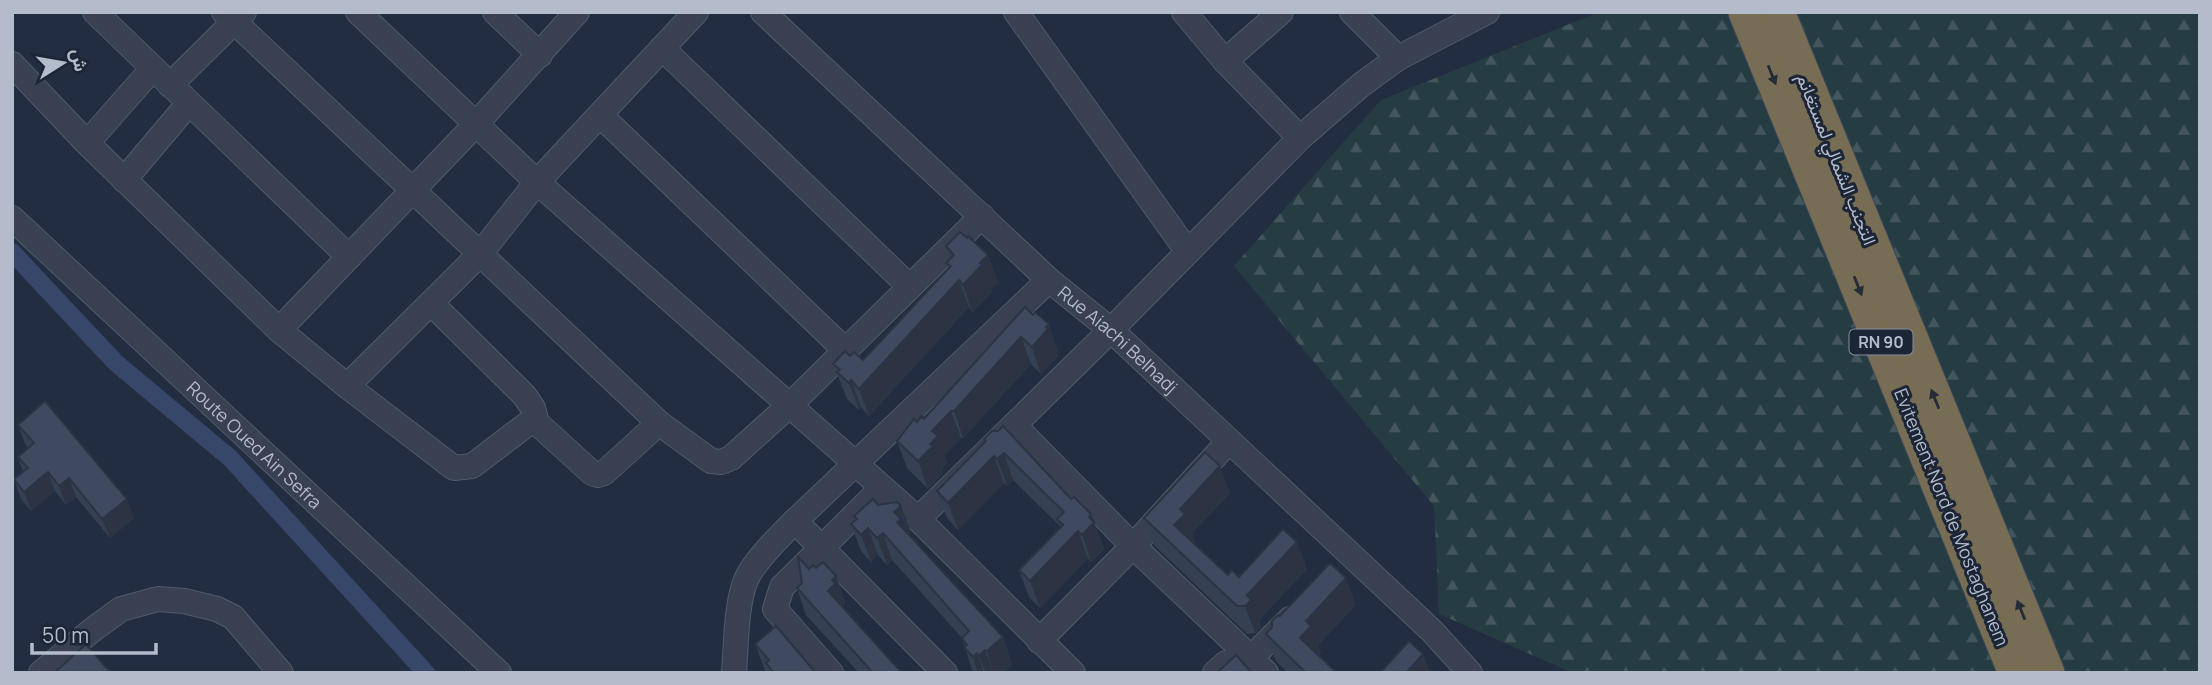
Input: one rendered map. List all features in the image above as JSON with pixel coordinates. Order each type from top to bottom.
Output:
[{"type":"highway","name":"Evitement Nord de Mostaghanem","points":[[1746,12],[2016,673]]},
{"type":"highway","name":"التجنب الشمالي لمستغانم","points":[[1777,12],[1896,305]]},
{"type":"highway","name":"Evitement Nord de Mostaghanem","points":[[1896,305],[2047,673]]},
{"type":"street","points":[[95,12],[349,257]]},
{"type":"street","points":[[358,12],[537,182],[918,519],[1073,673]]},
{"type":"street","points":[[495,12],[540,55]]},
{"type":"street","points":[[279,330],[476,124],[577,12]]},
{"type":"street","points":[[347,386],[480,254],[537,182],[696,12]]},
{"type":"street","name":"Rue Aiachi Belhadj","points":[[763,12],[1044,275],[1111,330],[1432,631],[1468,672]]},
{"type":"street","points":[[1184,12],[1225,61],[1300,138]]},
{"type":"street","points":[[1225,61],[1281,12]]},
{"type":"street","points":[[1352,12],[1398,58]]},
{"type":"street","points":[[918,519],[1111,330],[1300,138],[1361,85],[1398,58],[1487,12]]},
{"type":"street","points":[[1018,13],[1188,252]]},
{"type":"street","points":[[86,143],[234,16],[412,191],[659,424],[711,461],[721,462],[731,458],[791,404],[982,216]]},
{"type":"street","points":[[662,48],[909,287]]},
{"type":"street","points":[[12,64],[86,143],[279,330],[454,468],[471,466],[530,422],[537,423]]},
{"type":"street","points":[[124,180],[189,103]]},
{"type":"street","points":[[600,115],[846,351]]},
{"type":"street","name":"Route Oued Ain Sefra","points":[[12,218],[499,673]]},
{"type":"street","points":[[734,673],[737,628],[746,579],[768,549],[850,460],[1044,275]]},
{"type":"street","points":[[431,303],[524,395],[533,408],[537,423],[592,473],[598,475],[604,472],[659,424]]},
{"type":"street","points":[[1014,425],[1133,547],[1258,665]]},
{"type":"street","points":[[1039,641],[1133,547],[1229,441]]},
{"type":"street","points":[[831,673],[775,609],[782,587],[882,488]]},
{"type":"street","points":[[795,520],[944,673]]},
{"type":"street","points":[[1334,575],[1352,556]]},
{"type":"street","points":[[41,673],[121,609],[158,598],[217,609],[233,617],[281,673]]},
{"type":"street","points":[[1258,665],[1306,603]]},
{"type":"street","points":[[1215,673],[1226,663],[1258,665]]},
{"type":"green space","points":[[1599,12],[2200,12],[2200,673],[1573,673],[1439,614],[1434,506],[1234,266],[1381,100]]},
{"type":"building","points":[[960,232],[988,255],[980,263],[982,265],[963,285],[959,280],[859,389],[851,380],[849,383],[833,364],[845,351],[850,356],[854,352],[863,360],[951,266],[946,263],[954,255],[946,246]]},
{"type":"building","points":[[1025,307],[1049,324],[1046,327],[1048,329],[1032,347],[1021,337],[954,411],[932,431],[938,436],[930,444],[933,446],[918,461],[897,441],[914,419],[917,422],[922,416],[924,419]]},
{"type":"building","points":[[45,401],[127,499],[102,519],[69,478],[59,486],[48,472],[24,492],[14,479],[28,468],[18,457],[34,443],[18,425]]},
{"type":"building","points":[[1003,426],[1071,499],[1074,497],[1091,514],[1089,517],[1094,522],[1082,535],[1078,531],[1030,581],[1019,570],[1063,525],[1057,519],[1064,512],[1004,453],[997,459],[994,456],[948,503],[937,491],[986,441],[984,439],[992,431],[998,431]]},
{"type":"building","points":[[1205,452],[1220,466],[1180,509],[1185,514],[1174,525],[1228,575],[1232,570],[1239,577],[1283,529],[1297,542],[1247,595],[1251,600],[1245,606],[1237,606],[1144,518]]},
{"type":"building","points":[[873,499],[878,505],[897,502],[901,506],[894,512],[901,519],[897,522],[1003,637],[987,651],[979,656],[977,653],[973,657],[964,647],[967,645],[962,638],[969,631],[883,533],[877,538],[868,528],[861,535],[851,524],[857,519],[854,516]]},
{"type":"building","points":[[798,557],[809,569],[813,565],[816,568],[823,562],[836,576],[832,580],[835,584],[828,591],[902,673],[873,673],[797,588],[802,583]]},
{"type":"building","points":[[1330,563],[1346,578],[1306,621],[1311,626],[1300,638],[1337,673],[1306,673],[1266,634],[1272,627],[1272,621],[1280,616]]},
{"type":"building","points":[[776,626],[816,673],[774,673],[766,663],[769,660],[755,644]]},
{"type":"building","points":[[1409,641],[1423,654],[1406,673],[1380,673]]},
{"type":"building","points":[[86,644],[111,673],[54,673]]},
{"type":"building","points":[[1236,655],[1252,673],[1217,673]]},
{"type":"waterway","points":[[12,252],[116,363],[230,458],[426,673]]}]
